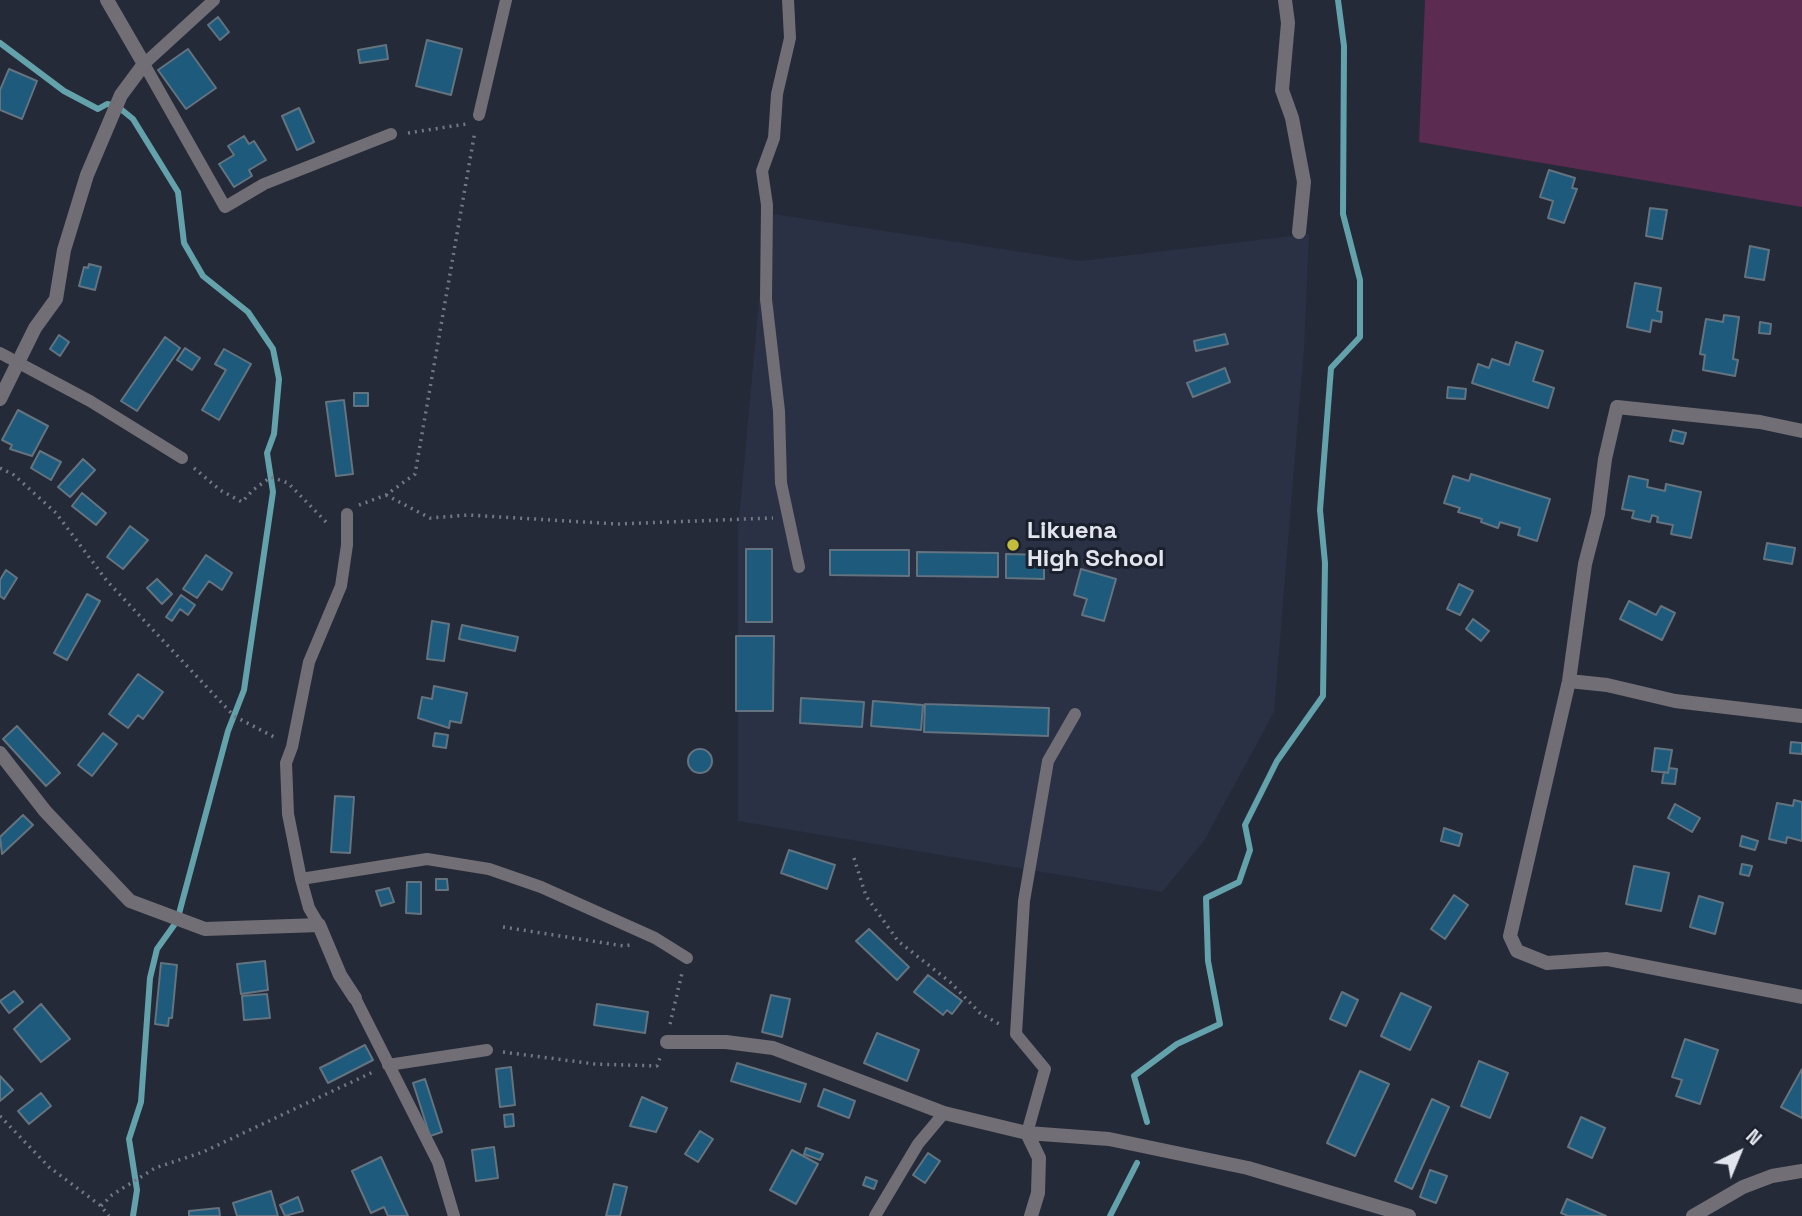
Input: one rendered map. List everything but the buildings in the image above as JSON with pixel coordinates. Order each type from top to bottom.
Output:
[{"type":"street","points":[[0,399],[35,328],[56,299],[64,250],[87,175],[121,95],[144,64],[107,0]]},
{"type":"street","points":[[1285,0],[1288,23],[1282,90],[1292,118],[1304,182],[1299,232]]},
{"type":"street","points":[[1802,431],[1760,422],[1617,407],[1605,459],[1598,514],[1585,564],[1569,681],[1510,936],[1517,951],[1547,963],[1607,959],[1802,997]]},
{"type":"street","points":[[1569,681],[1607,685],[1675,701],[1802,716]]},
{"type":"street","points":[[0,753],[46,811],[130,901],[205,929],[319,925],[340,975],[355,998]]},
{"type":"street","points":[[667,1042],[726,1042],[773,1048],[944,1113],[1027,1133],[1109,1139],[1248,1168],[1409,1216]]},
{"type":"street","points":[[1027,1133],[1039,1158],[1038,1193],[1031,1216]]},
{"type":"street","points":[[1693,1216],[1743,1186],[1772,1176],[1802,1171]]},
{"type":"lane","points":[[214,0],[144,64],[225,207],[264,184],[391,134]]},
{"type":"lane","points":[[479,116],[506,0]]},
{"type":"lane","points":[[788,0],[790,38],[777,94],[774,138],[762,171],[767,205],[766,299],[779,411],[781,483],[799,567]]},
{"type":"lane","points":[[0,353],[90,401],[182,458]]},
{"type":"lane","points":[[319,925],[309,908],[301,879],[288,814],[286,763],[292,747],[309,662],[341,586],[347,545],[347,514]]},
{"type":"lane","points":[[1027,1133],[1045,1069],[1016,1034],[1024,901],[1048,761],[1074,714]]},
{"type":"lane","points":[[301,879],[427,859],[489,869],[541,887],[655,937],[687,958]]},
{"type":"lane","points":[[355,998],[438,1162],[454,1216]]},
{"type":"lane","points":[[388,1065],[487,1050]]},
{"type":"lane","points":[[875,1216],[918,1144],[944,1113]]},
{"type":"path","points":[[391,134],[470,123],[479,116]]},
{"type":"path","points":[[347,514],[357,506],[386,495],[415,474],[438,332],[459,229],[468,158],[479,116]]},
{"type":"path","points":[[182,458],[220,491],[242,502],[271,477],[288,483],[347,545]]},
{"type":"path","points":[[0,468],[14,475],[56,513],[107,581],[234,716],[292,747]]},
{"type":"path","points":[[386,495],[430,518],[468,515],[617,524],[789,517]]},
{"type":"path","points":[[854,858],[866,896],[898,941],[950,982],[980,1013],[1016,1034]]},
{"type":"path","points":[[503,927],[624,947],[655,937]]},
{"type":"path","points":[[487,1050],[595,1064],[657,1066],[667,1042],[677,990],[687,958]]},
{"type":"path","points":[[101,1206],[112,1195],[155,1168],[203,1152],[388,1065]]},
{"type":"path","points":[[0,1116],[49,1167],[101,1206],[109,1216]]},
{"type":"shaded area","points":[[1425,0],[1802,0],[1802,207],[1419,142]]},
{"type":"shaded area","name":"Likuena High School","points":[[767,213],[1080,261],[1309,234],[1304,348],[1274,712],[1204,841],[1162,892],[738,821],[738,531]]},
{"type":"waterway","points":[[1147,1122],[1134,1076],[1177,1044],[1220,1024],[1208,961],[1206,898],[1239,882],[1250,850],[1245,825],[1277,761],[1323,696],[1325,563],[1320,510],[1331,368],[1360,337],[1360,280],[1343,214],[1344,46],[1338,0]]},
{"type":"waterway","points":[[0,43],[64,91],[98,109],[107,104],[117,106],[133,119],[178,192],[184,243],[203,276],[248,312],[273,349],[279,379],[274,434],[267,453],[273,492],[244,690],[228,731],[177,921],[157,949],[150,978],[141,1102],[129,1139],[137,1190],[133,1216]]},
{"type":"waterway","points":[[1110,1216],[1137,1163]]},
{"type":"place","name":"Likuena High School","points":[[1013,545]]}]
